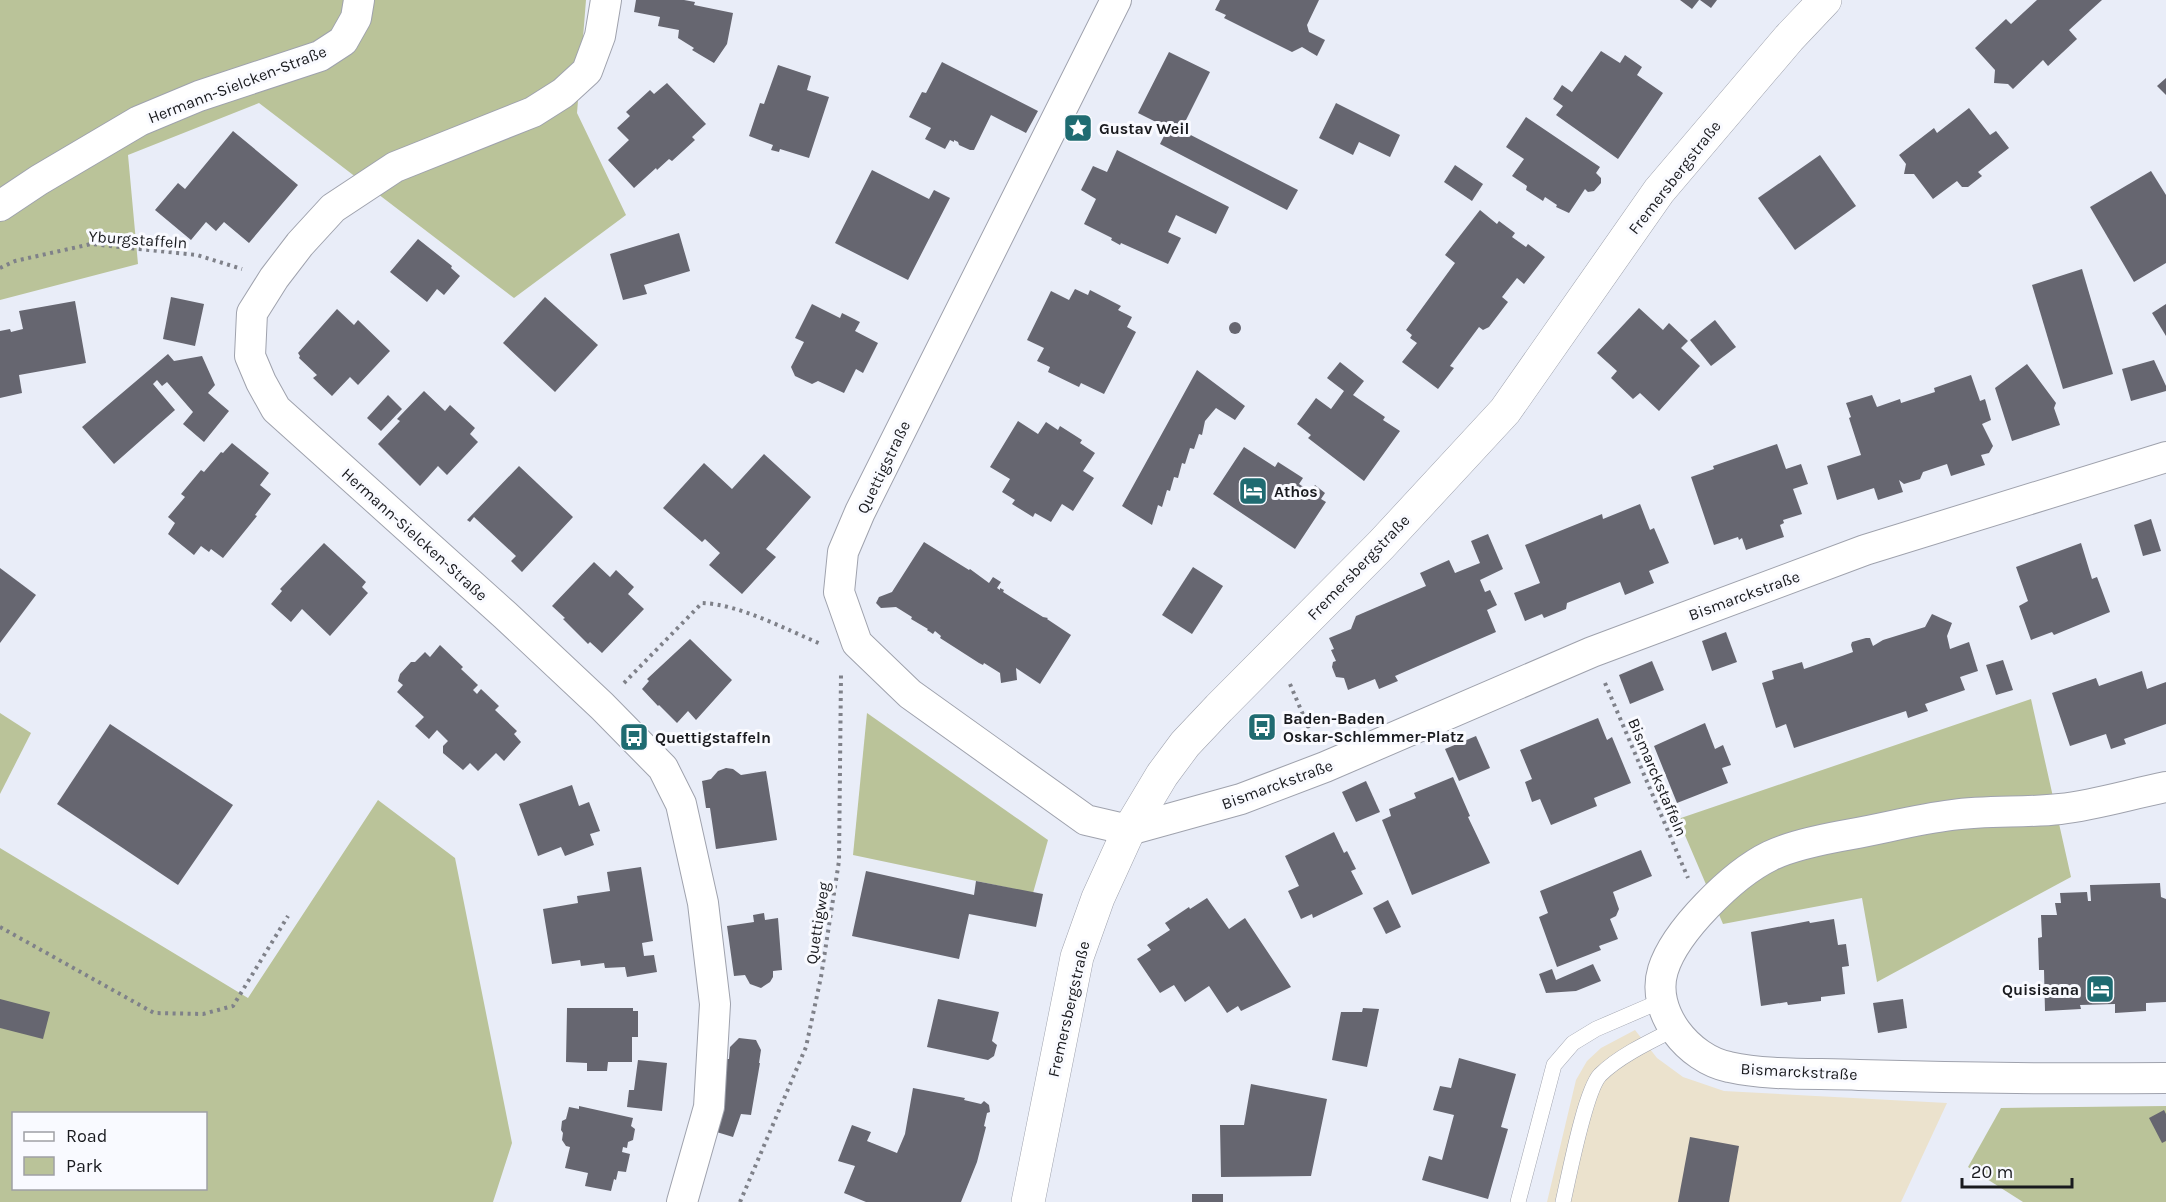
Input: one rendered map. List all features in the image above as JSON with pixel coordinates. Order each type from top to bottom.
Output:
[{"type":"main road","name":"Fremersbergstraße","points":[[1028,1202],[1077,957],[1098,898],[1129,830],[1162,775],[1185,744],[1381,545],[1505,411],[1659,191],[1789,38],[1825,0]]},
{"type":"street","name":"Hermann-Sielcken-Straße","points":[[0,206],[39,180],[139,121],[228,86],[320,56],[343,41],[356,18],[359,0]]},
{"type":"street","name":"Hermann-Sielcken-Straße","points":[[606,0],[600,36],[587,71],[564,93],[533,112],[395,167],[333,208],[300,244],[274,278],[252,313],[250,356],[276,409],[506,615],[602,706],[663,768],[681,804],[703,903],[715,1004],[709,1107],[682,1202]]},
{"type":"street","name":"Quettigstraße","points":[[1116,0],[865,501],[843,552],[839,591],[849,648],[1086,820],[1129,830]]},
{"type":"street","name":"Bismarckstraße","points":[[1129,830],[1241,799],[1325,767],[1592,652],[1864,550],[2166,457]]},
{"type":"street","name":"Bismarckstraße","points":[[2166,787],[2061,809],[1953,814],[1826,839],[1770,856],[1737,879],[1702,911],[1674,945],[1663,970],[1660,986],[1661,1001],[1675,1029],[1696,1054],[1727,1067],[1749,1070],[1992,1079],[2166,1078]]},
{"type":"lane","points":[[1518,1202],[1554,1065],[1573,1043],[1596,1029],[1661,1001]]},
{"type":"lane","points":[[1563,1202],[1593,1084],[1600,1075],[1643,1044],[1675,1029]]},
{"type":"path","name":"Yburgstaffeln","points":[[0,268],[15,261],[91,244],[197,255],[274,278]]},
{"type":"path","points":[[602,706],[702,603],[717,603],[849,648]]},
{"type":"path","name":"Quettigweg","points":[[740,1202],[806,1047],[821,976],[839,861],[849,648]]},
{"type":"path","points":[[1276,651],[1325,767]]},
{"type":"path","name":"Bismarckstaffeln","points":[[1592,652],[1702,911]]},
{"type":"path","points":[[0,927],[154,1013],[203,1014],[232,1006],[288,916]]},
{"type":"shaded area","points":[[1635,1030],[1657,1058],[1683,1077],[1724,1091],[1947,1103],[1901,1202],[1547,1202],[1576,1080],[1587,1061],[1601,1048]]},
{"type":"green space","points":[[0,0],[586,0],[577,113],[626,215],[514,298],[259,103],[128,155],[138,264],[0,300]]},
{"type":"green space","points":[[2031,699],[2071,877],[1877,982],[1862,898],[1723,924],[1678,819]]},
{"type":"green space","points":[[0,713],[31,733],[0,794]]},
{"type":"green space","points":[[867,713],[1048,840],[1033,893],[853,855]]},
{"type":"green space","points":[[378,800],[455,858],[512,1143],[493,1202],[0,1202],[0,848],[248,998]]},
{"type":"green space","points":[[2166,1106],[2166,1202],[2023,1202],[1968,1167],[2001,1108]]},
{"type":"building","points":[[636,0],[684,0],[695,2],[694,5],[733,13],[727,44],[714,63],[692,50],[694,48],[678,38],[679,30],[658,26],[660,17],[634,12]]},
{"type":"building","points":[[1220,0],[1319,0],[1307,25],[1309,32],[1325,40],[1317,56],[1302,47],[1292,52],[1224,18],[1226,15],[1215,10]]},
{"type":"building","points":[[1680,0],[1699,0],[1692,9]]},
{"type":"building","points":[[1700,0],[1717,0],[1711,8]]},
{"type":"building","points":[[2037,0],[2102,0],[2069,30],[2077,39],[2048,66],[2043,60],[2013,89],[2008,84],[1994,83],[1995,70],[1975,48],[2006,19],[2011,24]]},
{"type":"building","points":[[1601,51],[1620,63],[1625,55],[1642,67],[1637,75],[1663,93],[1618,159],[1556,115],[1563,106],[1553,99],[1562,85],[1572,92]]},
{"type":"building","points":[[1169,52],[1210,72],[1181,130],[1298,190],[1287,210],[1160,144],[1168,128],[1138,113]]},
{"type":"building","points":[[942,62],[1038,111],[1026,133],[991,115],[974,150],[959,145],[954,140],[954,142],[950,140],[945,149],[925,139],[931,128],[909,117],[922,92],[926,93]]},
{"type":"building","points":[[778,65],[811,76],[807,90],[829,97],[809,158],[780,149],[779,152],[771,150],[773,145],[749,136],[760,103],[764,104]]},
{"type":"building","points":[[2166,78],[2166,95],[2157,86]]},
{"type":"building","points":[[667,83],[706,124],[692,137],[695,140],[672,161],[669,159],[657,170],[656,168],[634,188],[608,160],[629,140],[617,128],[630,116],[626,112],[650,90],[654,94]]},
{"type":"building","points":[[1336,103],[1400,135],[1390,157],[1359,142],[1353,155],[1319,138]]},
{"type":"building","points":[[1969,108],[1990,135],[1996,131],[2009,148],[1978,172],[1982,176],[1968,187],[1962,187],[1957,181],[1933,199],[1914,174],[1904,174],[1906,164],[1899,155],[1934,128],[1937,133]]},
{"type":"building","points":[[1526,117],[1600,167],[1596,173],[1601,178],[1601,183],[1594,191],[1588,192],[1585,189],[1569,213],[1556,207],[1557,205],[1545,197],[1543,201],[1526,190],[1527,186],[1512,176],[1524,159],[1506,147]]},
{"type":"building","points":[[233,131],[298,185],[249,243],[224,222],[216,231],[206,222],[191,240],[155,210],[178,183],[185,189]]},
{"type":"building","points":[[1117,150],[1229,207],[1216,234],[1176,215],[1168,232],[1181,238],[1168,264],[1121,243],[1120,245],[1111,240],[1112,238],[1084,224],[1096,199],[1081,190],[1093,166],[1107,172]]},
{"type":"building","points":[[1820,155],[1856,206],[1795,250],[1758,198]]},
{"type":"building","points":[[1455,165],[1483,184],[1472,201],[1444,182]]},
{"type":"building","points":[[872,170],[929,199],[934,190],[950,198],[908,280],[835,243]]},
{"type":"building","points":[[2151,171],[2166,195],[2166,263],[2134,282],[2090,207]]},
{"type":"building","points":[[1480,210],[1497,224],[1499,221],[1515,233],[1512,237],[1526,247],[1528,244],[1545,257],[1524,284],[1517,278],[1502,297],[1508,302],[1489,327],[1483,330],[1479,327],[1450,366],[1454,368],[1438,389],[1402,362],[1417,343],[1410,338],[1412,335],[1406,330],[1455,263],[1445,255]]},
{"type":"building","points":[[679,233],[690,271],[644,285],[647,294],[623,300],[610,254]]},
{"type":"building","points":[[418,239],[452,266],[451,268],[460,276],[444,295],[437,289],[427,302],[390,272]]},
{"type":"building","points":[[2082,269],[2113,374],[2063,389],[2032,285]]},
{"type":"building","points":[[1075,289],[1088,295],[1090,290],[1121,306],[1118,310],[1132,317],[1127,327],[1136,332],[1104,394],[1081,383],[1079,387],[1048,372],[1050,367],[1037,361],[1044,348],[1027,340],[1051,291],[1069,300]]},
{"type":"building","points":[[171,297],[204,304],[195,346],[163,339]]},
{"type":"building","points":[[545,297],[598,345],[555,392],[503,343]]},
{"type":"building","points":[[75,301],[86,363],[19,375],[22,393],[0,398],[0,331],[10,329],[11,332],[23,329],[19,311]]},
{"type":"building","points":[[812,304],[840,318],[842,313],[860,322],[855,331],[878,343],[863,373],[856,369],[844,393],[818,381],[812,384],[795,376],[791,367],[804,342],[795,338]]},
{"type":"building","points":[[2166,304],[2166,336],[2152,313]]},
{"type":"building","points":[[1639,308],[1663,330],[1669,323],[1688,341],[1681,348],[1700,366],[1659,411],[1640,393],[1633,399],[1611,378],[1617,371],[1597,353]]},
{"type":"building","points":[[337,309],[354,325],[358,320],[390,351],[358,385],[350,377],[332,396],[313,378],[317,375],[299,358],[298,353]]},
{"type":"building","points":[[1715,320],[1736,347],[1711,366],[1690,340]]},
{"type":"building","points":[[1235,322],[1241,328],[1235,334],[1229,328]]},
{"type":"building","points":[[168,354],[174,361],[202,356],[215,385],[208,393],[229,411],[204,442],[183,424],[193,412],[167,382],[162,386],[157,380],[153,384],[175,410],[114,464],[82,427]]},
{"type":"building","points":[[2154,360],[2166,386],[2166,391],[2131,401],[2122,369]]},
{"type":"building","points":[[1340,362],[1364,381],[1353,395],[1385,417],[1383,420],[1400,431],[1364,481],[1308,438],[1311,435],[1297,424],[1316,398],[1331,409],[1344,391],[1327,378]]},
{"type":"building","points":[[2027,364],[2056,403],[2054,408],[2060,425],[2012,441],[1995,388]]},
{"type":"building","points":[[1197,370],[1245,406],[1235,420],[1216,408],[1205,421],[1202,435],[1199,434],[1194,449],[1190,448],[1185,464],[1182,463],[1178,478],[1174,477],[1170,491],[1167,490],[1162,507],[1158,505],[1152,525],[1122,506]]},
{"type":"building","points":[[1971,375],[1980,401],[1985,399],[1991,420],[1982,424],[1993,446],[1989,453],[1981,455],[1985,465],[1951,476],[1947,464],[1923,472],[1920,479],[1904,484],[1899,480],[1903,492],[1878,500],[1874,488],[1837,500],[1827,466],[1861,455],[1846,403],[1872,395],[1877,407],[1900,399],[1901,403],[1935,392],[1934,388]]},
{"type":"building","points":[[424,391],[445,411],[450,405],[475,428],[470,434],[478,442],[447,475],[438,466],[420,486],[378,444],[400,421],[397,419]]},
{"type":"building","points":[[388,395],[402,409],[381,431],[367,418]]},
{"type":"building","points":[[1018,421],[1038,434],[1046,422],[1058,430],[1060,426],[1082,440],[1080,443],[1095,453],[1083,471],[1094,478],[1073,511],[1062,504],[1051,522],[1035,513],[1033,517],[1012,504],[1015,500],[1002,492],[1010,479],[990,467]]},
{"type":"building","points":[[232,443],[269,473],[260,485],[271,494],[255,515],[257,516],[223,558],[211,549],[209,552],[201,546],[194,555],[168,534],[175,523],[168,517],[185,497],[181,494],[201,470],[204,472]]},
{"type":"building","points":[[1777,444],[1786,469],[1801,464],[1808,484],[1793,489],[1802,514],[1783,520],[1784,523],[1780,525],[1784,537],[1746,550],[1742,538],[1739,540],[1738,537],[1714,545],[1691,477],[1714,469],[1713,466]]},
{"type":"building","points":[[1244,447],[1275,467],[1278,462],[1303,478],[1299,484],[1311,492],[1315,485],[1325,493],[1321,499],[1326,502],[1295,549],[1213,494]]},
{"type":"building","points":[[764,454],[811,497],[766,549],[776,557],[742,594],[709,565],[720,553],[705,539],[702,542],[663,508],[704,463],[732,489]]},
{"type":"building","points":[[519,466],[573,517],[522,572],[511,561],[516,556],[474,517],[470,522],[467,520]]},
{"type":"building","points":[[1640,504],[1650,530],[1654,528],[1669,563],[1649,571],[1654,583],[1625,595],[1620,582],[1567,603],[1566,609],[1544,618],[1542,614],[1525,621],[1514,593],[1540,583],[1525,545],[1602,514],[1603,519]]},
{"type":"building","points":[[2151,519],[2161,551],[2143,556],[2134,525]]},
{"type":"building","points":[[1488,534],[1503,569],[1480,580],[1485,592],[1490,590],[1497,605],[1487,610],[1496,632],[1395,676],[1398,681],[1379,689],[1375,679],[1348,690],[1344,678],[1336,677],[1332,667],[1333,662],[1336,661],[1329,638],[1351,629],[1356,616],[1426,586],[1420,573],[1449,560],[1455,573],[1480,563],[1471,541]]},
{"type":"building","points":[[924,542],[989,583],[993,577],[1001,582],[997,588],[1004,590],[1003,592],[1048,618],[1071,635],[1040,684],[1016,668],[1017,680],[1001,683],[1000,673],[984,663],[983,665],[979,663],[940,638],[941,636],[935,631],[933,634],[896,607],[881,608],[876,603],[879,597],[892,592]]},
{"type":"building","points":[[324,543],[366,582],[362,587],[368,593],[330,636],[302,609],[291,622],[271,604],[282,591],[280,589]]},
{"type":"building","points":[[2081,543],[2092,579],[2097,577],[2110,612],[2054,635],[2052,632],[2031,640],[2019,606],[2028,601],[2016,567]]},
{"type":"building","points":[[594,562],[610,577],[616,570],[634,587],[628,594],[644,609],[602,653],[590,642],[588,644],[552,606]]},
{"type":"building","points":[[1193,567],[1223,586],[1192,634],[1162,615]]},
{"type":"building","points":[[0,568],[36,595],[0,643]]},
{"type":"building","points":[[1932,614],[1952,623],[1947,636],[1950,649],[1969,642],[1978,671],[1960,677],[1965,690],[1925,704],[1928,711],[1908,718],[1906,711],[1794,748],[1786,724],[1776,728],[1762,683],[1774,679],[1772,671],[1802,662],[1804,669],[1842,656],[1853,652],[1852,642],[1866,638],[1870,638],[1873,646],[1883,640],[1925,627]]},
{"type":"building","points":[[1726,632],[1737,662],[1712,671],[1702,641]]},
{"type":"building","points":[[690,639],[732,680],[696,720],[688,711],[677,723],[642,689],[649,681],[647,679]]},
{"type":"building","points":[[440,645],[478,685],[473,690],[477,694],[481,689],[499,706],[495,710],[517,731],[514,734],[521,742],[504,761],[496,753],[478,771],[470,763],[463,770],[443,753],[443,746],[448,741],[437,730],[429,739],[415,726],[424,717],[397,692],[403,685],[398,681],[400,674],[425,652],[430,657]]},
{"type":"building","points":[[2003,660],[2013,690],[1996,695],[1986,665]]},
{"type":"building","points":[[1652,661],[1664,690],[1630,704],[1619,675]]},
{"type":"building","points":[[2142,671],[2147,689],[2166,682],[2166,724],[2124,739],[2126,744],[2111,749],[2106,734],[2070,746],[2052,693],[2096,678],[2099,686]]},
{"type":"building","points":[[1598,718],[1607,740],[1612,737],[1631,783],[1594,798],[1597,806],[1551,825],[1540,799],[1532,802],[1525,782],[1532,779],[1520,750]]},
{"type":"building","points":[[1705,723],[1715,749],[1723,745],[1731,765],[1722,768],[1728,783],[1677,803],[1654,746]]},
{"type":"building","points":[[110,724],[233,805],[178,885],[57,804]]},
{"type":"building","points":[[1476,736],[1490,768],[1459,781],[1445,749]]},
{"type":"building","points":[[726,768],[733,769],[741,775],[766,771],[777,840],[716,849],[710,808],[706,808],[702,781],[711,779],[718,771]]},
{"type":"building","points":[[1453,777],[1470,816],[1468,817],[1490,863],[1412,895],[1382,820],[1391,816],[1389,809],[1416,798],[1414,793]]},
{"type":"building","points":[[1366,781],[1380,812],[1356,822],[1342,792]]},
{"type":"building","points":[[572,785],[579,806],[589,802],[600,831],[590,834],[594,845],[565,856],[561,847],[538,856],[519,804]]},
{"type":"building","points":[[1334,832],[1344,853],[1347,851],[1356,869],[1351,871],[1363,894],[1313,918],[1312,914],[1301,919],[1288,891],[1299,886],[1285,856]]},
{"type":"building","points":[[1641,850],[1652,876],[1613,892],[1619,909],[1616,916],[1610,919],[1618,939],[1599,946],[1601,950],[1557,967],[1539,917],[1548,913],[1540,891]]},
{"type":"building","points":[[641,867],[653,941],[642,943],[644,956],[654,955],[657,972],[627,977],[625,967],[605,968],[604,963],[581,966],[580,960],[552,964],[543,909],[578,903],[577,896],[610,891],[607,872]]},
{"type":"building","points":[[866,871],[974,895],[976,881],[1043,894],[1036,927],[969,914],[959,959],[852,936]]},
{"type":"building","points":[[2160,883],[2161,897],[2166,899],[2166,1002],[2146,1003],[2146,1011],[2115,1013],[2115,1004],[2080,1005],[2081,1009],[2045,1011],[2044,970],[2039,970],[2038,938],[2042,937],[2041,915],[2057,915],[2055,903],[2061,903],[2060,893],[2087,892],[2088,901],[2091,901],[2090,885]]},
{"type":"building","points":[[1207,898],[1229,929],[1245,918],[1291,987],[1241,1011],[1238,1006],[1227,1013],[1209,986],[1185,1002],[1174,985],[1160,993],[1137,959],[1151,950],[1147,945],[1170,930],[1165,923]]},
{"type":"building","points":[[1388,900],[1401,927],[1386,934],[1373,908]]},
{"type":"building","points":[[764,913],[765,920],[778,918],[782,970],[773,971],[770,982],[761,988],[750,984],[745,975],[734,976],[727,926],[754,922],[753,915]]},
{"type":"building","points":[[1834,919],[1838,945],[1846,944],[1849,966],[1842,967],[1845,994],[1821,997],[1821,1001],[1788,1005],[1787,1002],[1761,1006],[1751,932],[1809,921],[1810,923]]},
{"type":"building","points":[[1593,964],[1601,981],[1576,991],[1546,993],[1539,974],[1552,969],[1556,980]]},
{"type":"building","points":[[0,999],[50,1012],[43,1039],[0,1028]]},
{"type":"building","points":[[938,999],[999,1012],[992,1041],[997,1045],[994,1056],[988,1060],[927,1047]]},
{"type":"building","points":[[1903,999],[1907,1028],[1878,1033],[1873,1003]]},
{"type":"building","points":[[567,1008],[633,1008],[633,1011],[638,1011],[638,1037],[632,1037],[632,1062],[608,1062],[607,1071],[587,1071],[587,1063],[566,1062]]},
{"type":"building","points":[[1363,1008],[1379,1009],[1367,1067],[1332,1060],[1341,1012],[1362,1012]]},
{"type":"building","points":[[739,1038],[756,1040],[761,1050],[751,1115],[741,1114],[733,1137],[710,1130],[726,1059],[729,1059],[730,1047]]},
{"type":"building","points":[[1459,1058],[1516,1074],[1501,1127],[1508,1129],[1488,1199],[1422,1180],[1429,1156],[1442,1160],[1454,1115],[1433,1110],[1440,1086],[1451,1088]]},
{"type":"building","points":[[638,1060],[667,1063],[662,1111],[627,1107],[629,1090],[634,1090]]},
{"type":"building","points":[[1251,1084],[1327,1099],[1311,1176],[1221,1177],[1220,1125],[1244,1125]]},
{"type":"building","points":[[913,1088],[965,1098],[964,1100],[981,1104],[984,1101],[989,1105],[990,1112],[987,1113],[984,1126],[986,1127],[977,1162],[961,1202],[866,1202],[844,1193],[855,1166],[838,1161],[852,1125],[871,1132],[867,1141],[897,1153],[905,1134]]},
{"type":"building","points":[[579,1106],[633,1118],[631,1126],[635,1129],[633,1140],[628,1142],[627,1148],[623,1147],[622,1152],[630,1154],[626,1172],[618,1171],[611,1191],[585,1186],[588,1173],[565,1168],[570,1147],[566,1146],[562,1140],[562,1121],[566,1119],[569,1107],[579,1109]]},
{"type":"building","points":[[2164,1110],[2166,1141],[2162,1143],[2149,1118]]},
{"type":"building","points":[[1690,1137],[1739,1146],[1729,1202],[1678,1202]]},
{"type":"building","points":[[1192,1194],[1223,1194],[1223,1202],[1192,1202]]},
{"type":"place","name":"Gustav Weil","points":[[1078,128]]},
{"type":"place","name":"Athos","points":[[1253,491]]},
{"type":"place","name":"Baden-Baden Oskar-Schlemmer-Platz","points":[[1262,727]]},
{"type":"place","name":"Quettigstaffeln","points":[[634,737]]},
{"type":"place","name":"Quisisana","points":[[2100,989]]}]
